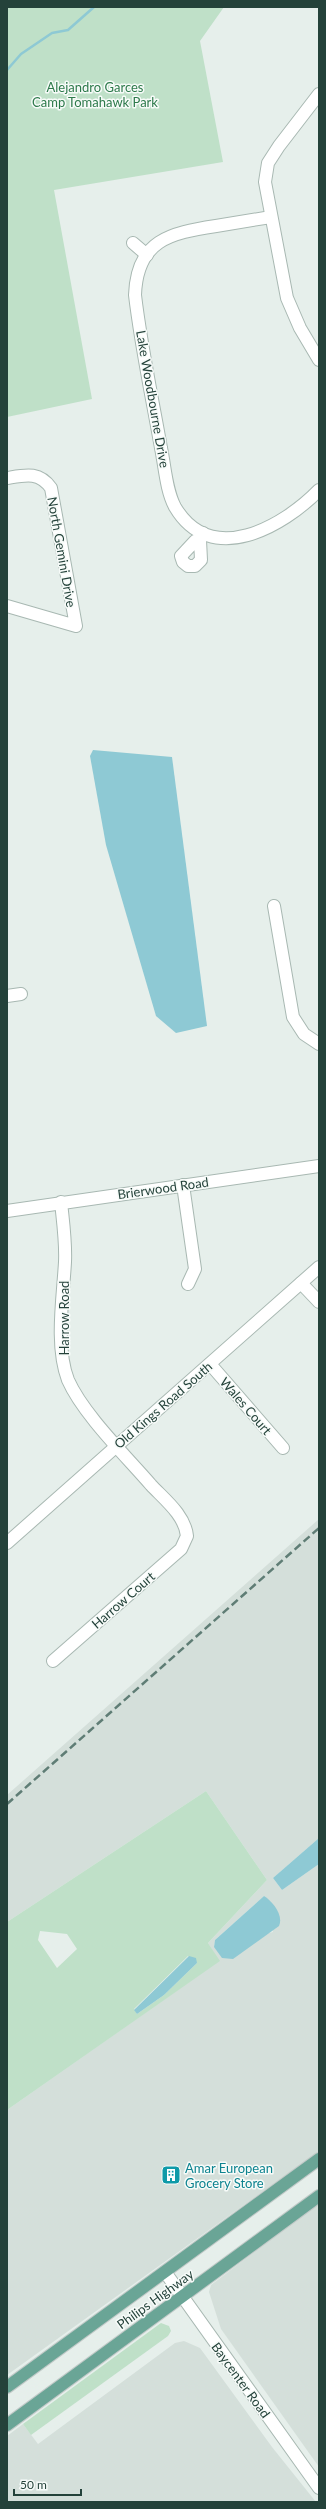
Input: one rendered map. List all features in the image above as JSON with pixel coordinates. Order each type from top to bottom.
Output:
[{"type":"main road","name":"Philips Highway","points":[[7,2387],[319,2159]]},
{"type":"main road","name":"Philips Highway","points":[[7,2425],[319,2196]]},
{"type":"street","points":[[319,94],[299,118],[268,163],[265,187],[287,298],[300,328],[319,360]]},
{"type":"street","name":"Lake Woodbourne Drive","points":[[271,217],[176,233],[161,240],[147,255],[138,271],[135,295],[169,490],[175,506],[181,515],[202,536],[228,539],[252,534],[293,513],[319,490]]},
{"type":"street","points":[[133,243],[147,255]]},
{"type":"street","name":"North Gemini Drive","points":[[7,478],[35,474],[45,480],[51,488],[76,626],[7,606]]},
{"type":"street","points":[[274,906],[293,1017],[304,1034],[319,1044]]},
{"type":"street","points":[[7,996],[21,994]]},
{"type":"street","name":"Brierwood Road","points":[[7,1211],[319,1166]]},
{"type":"street","points":[[183,1185],[195,1268],[188,1284]]},
{"type":"street","name":"Harrow Road","points":[[61,1202],[65,1240],[61,1314],[64,1362],[69,1380],[83,1404],[117,1446],[182,1518],[187,1536]]},
{"type":"street","name":"Old Kings Road South","points":[[7,1543],[319,1267]]},
{"type":"street","points":[[302,1283],[319,1302]]},
{"type":"street","name":"Wales Court","points":[[210,1364],[283,1448]]},
{"type":"street","name":"Harrow Court","points":[[53,1661],[181,1550],[187,1536]]},
{"type":"street","name":"Baycenter Road","points":[[165,2272],[319,2488]]},
{"type":"shaded area","points":[[319,1519],[319,1838],[273,1878],[282,1890],[319,1864],[319,2151],[7,2375],[7,2110],[219,1961],[208,1943],[267,1880],[206,1791],[7,1922],[7,1795]],"holes":[[[264,1896],[273,1932],[214,1947],[215,1940]]]},
{"type":"shaded area","points":[[319,2203],[319,2467],[221,2329],[209,2292],[211,2285]]},
{"type":"shaded area","points":[[184,2341],[200,2348],[272,2447],[316,2502],[7,2502],[7,2436],[23,2424],[38,2444],[175,2343]]},
{"type":"green space","name":"Alejandro Garces Camp Tomahawk Park","points":[[7,7],[224,7],[200,41],[223,162],[54,190],[92,399],[7,417]]},
{"type":"green space","points":[[206,1791],[267,1880],[208,1943],[220,1961],[7,2110],[7,1922]],"holes":[[[40,1931],[67,1934],[77,1949],[57,1968],[38,1940]],[[188,1956],[197,1963],[164,1995],[137,2014],[134,2009]]]},
{"type":"green space","points":[[161,2323],[169,2326],[171,2331],[168,2336],[31,2435],[23,2424]]},
{"type":"water","points":[[93,750],[172,757],[207,1026],[176,1033],[156,1016],[106,845],[90,756]]},
{"type":"water","points":[[319,1838],[319,1864],[282,1890],[273,1878]]},
{"type":"water","points":[[264,1896],[274,1905],[279,1913],[279,1926],[233,1959],[222,1958],[214,1947],[215,1940]]},
{"type":"water","points":[[189,1956],[196,1958],[197,1963],[164,1995],[137,2014],[134,2010]]},
{"type":"waterway","points":[[7,70],[21,54],[52,33],[68,30],[94,7]]},
{"type":"railway","points":[[7,1804],[319,1528]]},
{"type":"place","name":"Amar European Grocery Store","points":[[171,2175]]}]
